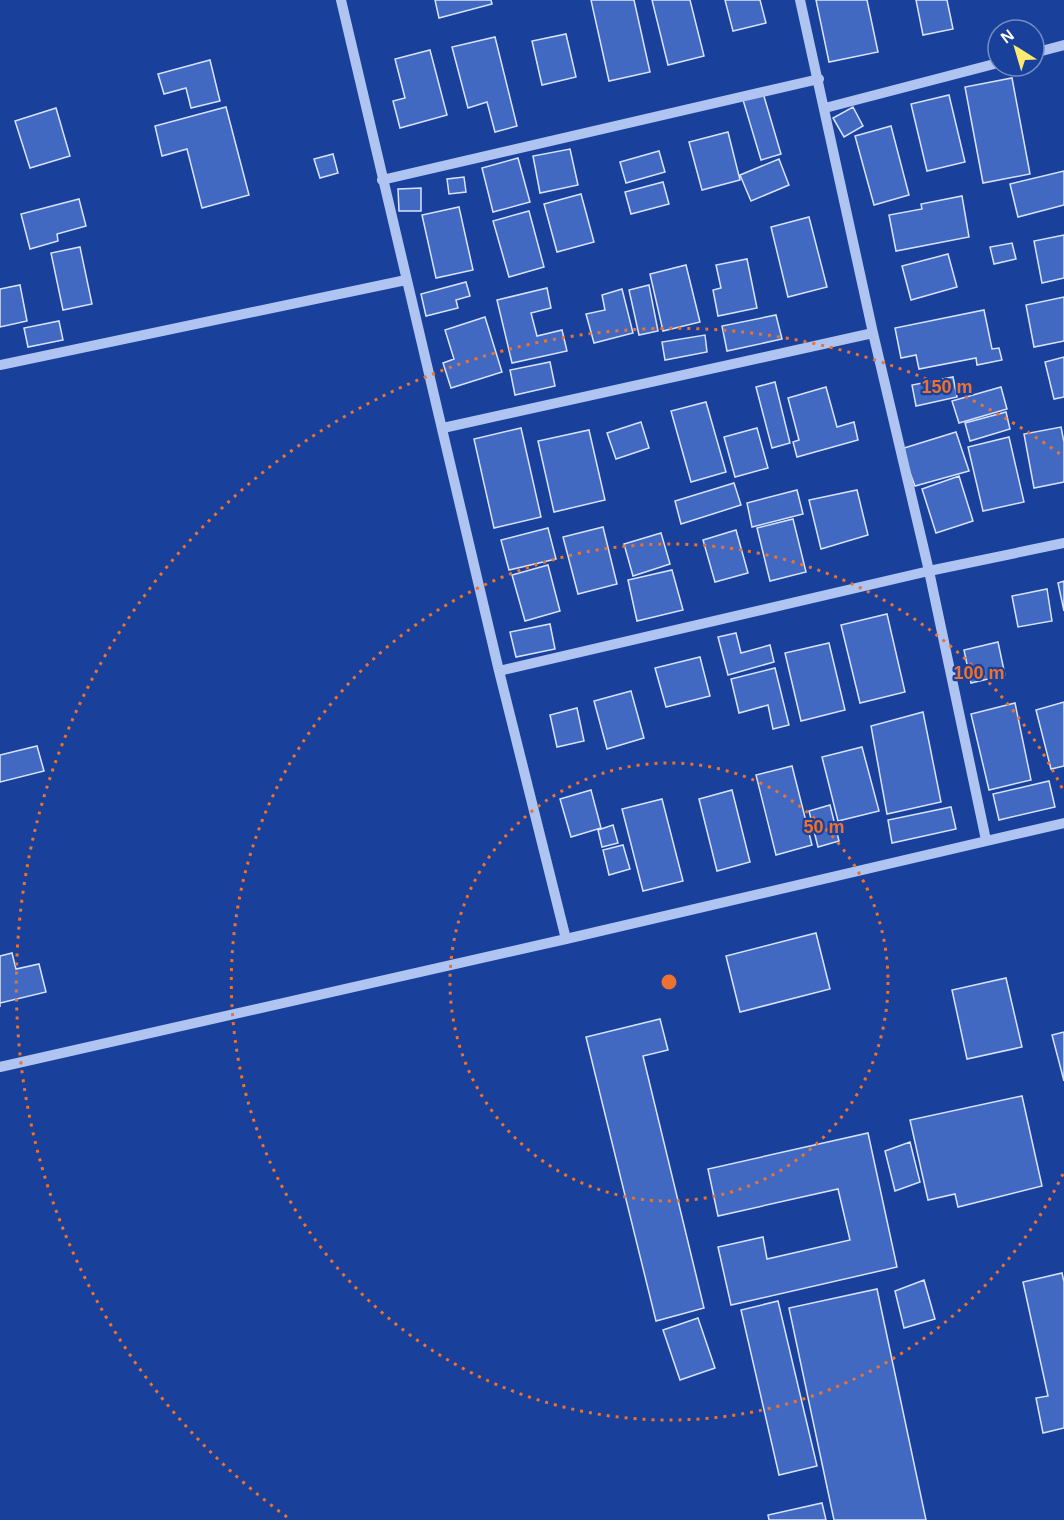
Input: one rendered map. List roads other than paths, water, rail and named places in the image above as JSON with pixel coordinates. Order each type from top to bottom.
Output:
[{"type":"street","points":[[341,0],[499,671],[566,939]]},
{"type":"street","points":[[800,0],[873,333],[929,571],[986,840]]},
{"type":"street","points":[[1046,50],[1064,45]]},
{"type":"street","points":[[825,108],[986,66]]},
{"type":"street","points":[[382,180],[819,79]]},
{"type":"street","points":[[0,365],[406,280]]},
{"type":"street","points":[[443,428],[873,333]]},
{"type":"street","points":[[499,671],[929,571],[1064,543]]},
{"type":"street","points":[[0,1066],[566,939],[1064,823]]}]
